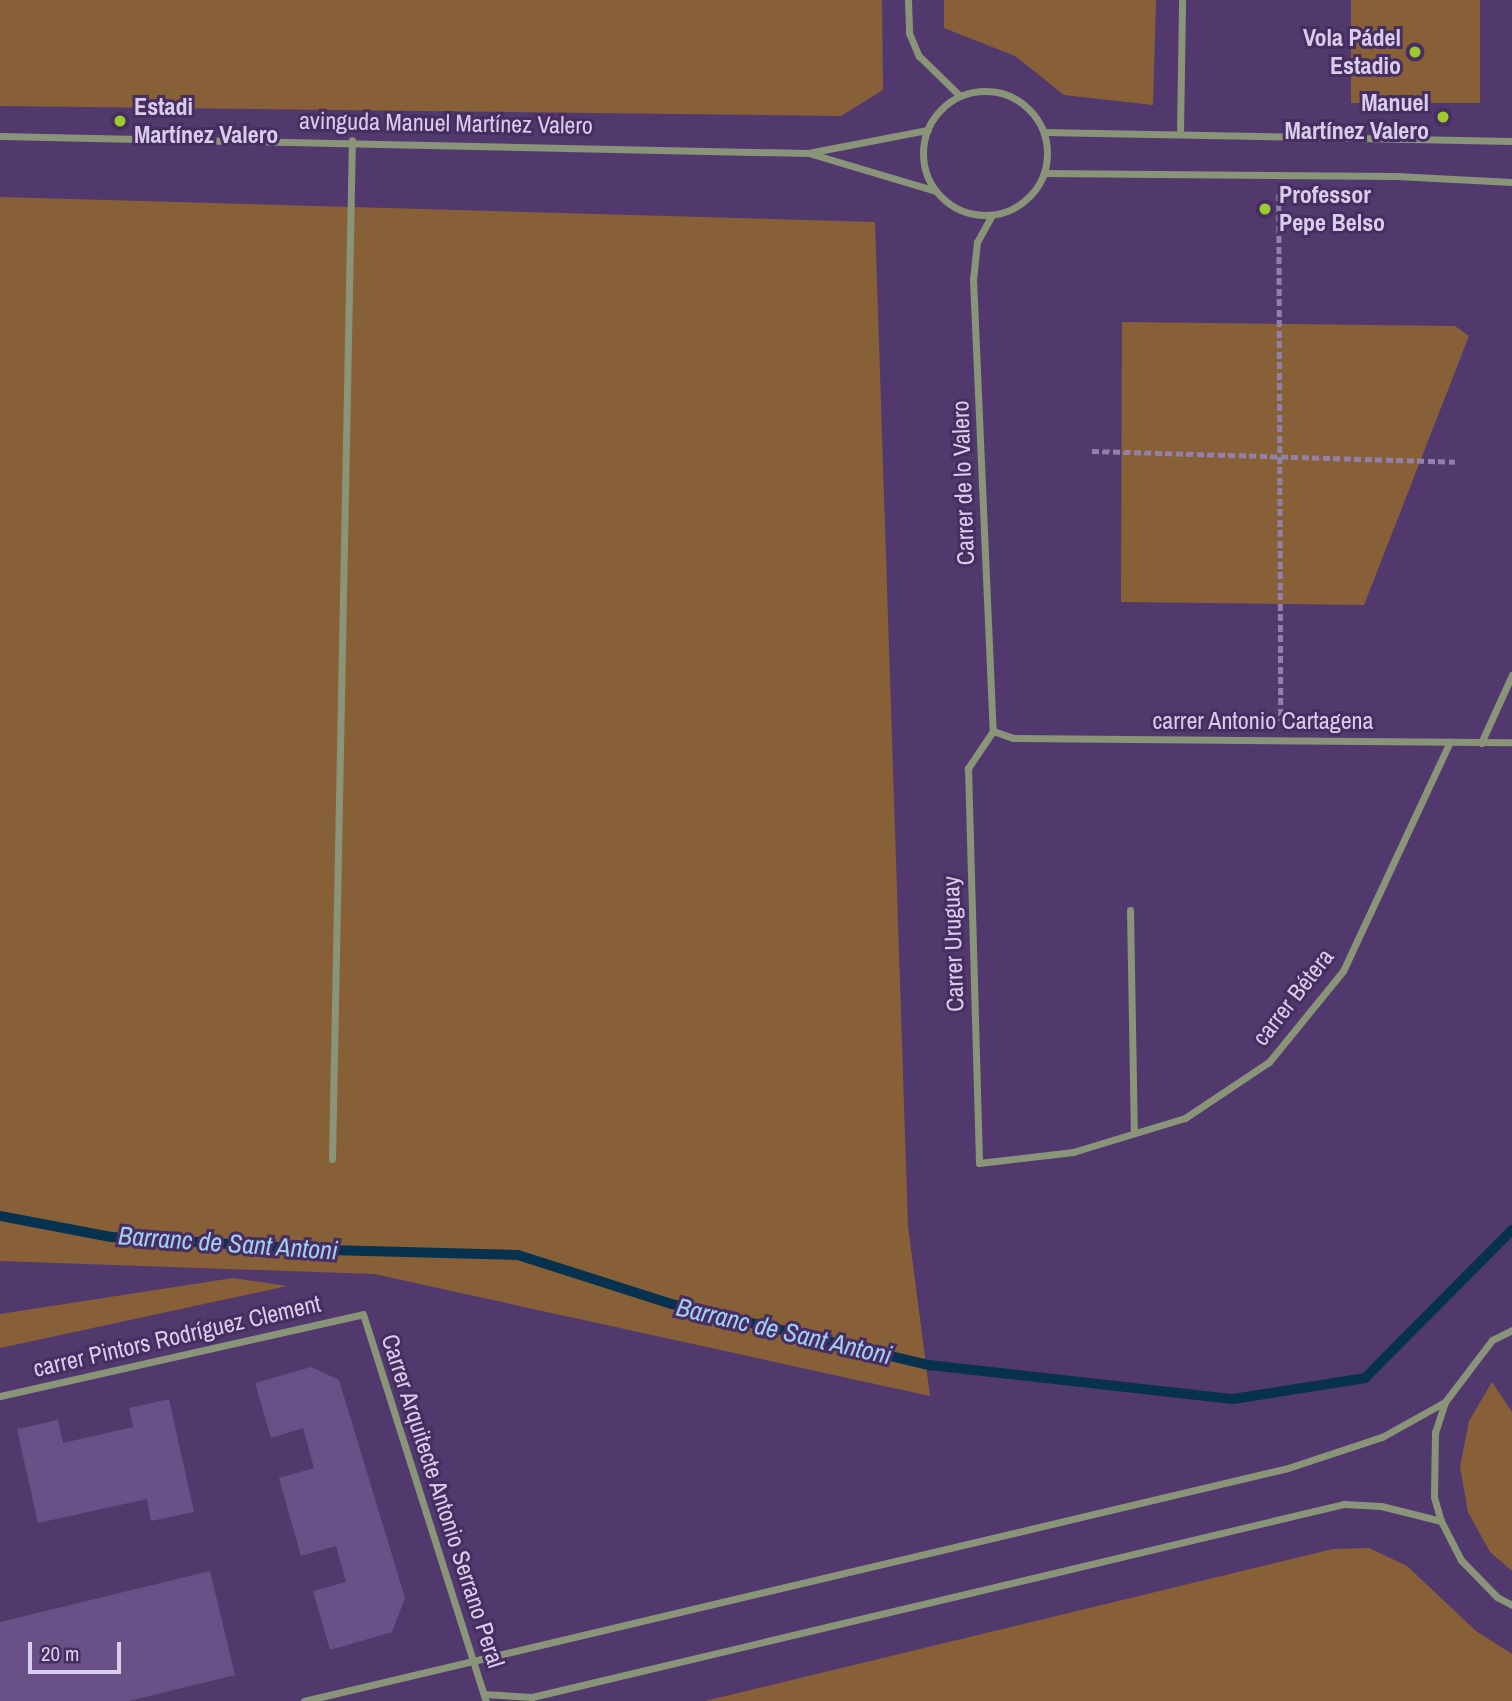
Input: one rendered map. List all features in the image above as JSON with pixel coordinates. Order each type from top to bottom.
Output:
[{"type":"street","points":[[908,0],[909,33],[919,56],[960,96]]},
{"type":"street","points":[[1180,133],[1182,0]]},
{"type":"street","points":[[998,92],[1025,104],[1044,132],[1044,173],[1031,196],[1013,209],[992,215],[948,203],[936,191],[924,164],[928,130],[939,111],[960,96],[998,92]]},
{"type":"street","name":"avinguda Manuel Martínez Valero","points":[[0,136],[352,140],[807,153],[928,130]]},
{"type":"street","points":[[1044,132],[1512,141]]},
{"type":"street","points":[[331,1159],[352,140]]},
{"type":"street","name":"avinguda Manuel Martínez Valero","points":[[807,153],[936,191]]},
{"type":"street","points":[[1044,173],[1279,175],[1512,182]]},
{"type":"street","name":"Carrer de lo Valero","points":[[992,215],[977,242],[973,279],[993,731]]},
{"type":"street","points":[[1481,743],[1512,676]]},
{"type":"street","name":"carrer Antonio Cartagena","points":[[993,731],[1013,738],[1512,742]]},
{"type":"street","name":"Carrer Uruguay","points":[[979,1163],[968,768],[993,731]]},
{"type":"street","name":"carrer Bétera","points":[[979,1163],[1073,1152],[1185,1118],[1269,1062],[1343,971],[1450,741]]},
{"type":"street","points":[[1130,910],[1134,1133]]},
{"type":"street","name":"carrer Pintors Rodríguez Clement","points":[[0,1396],[363,1314]]},
{"type":"street","name":"Carrer Arquitecte Antonio Serrano Peral","points":[[363,1314],[485,1698]]},
{"type":"street","points":[[1512,1330],[1492,1340],[1445,1402],[1435,1432],[1434,1497],[1441,1521],[1461,1560],[1497,1597],[1512,1605]]},
{"type":"street","points":[[304,1701],[475,1663],[1288,1468],[1382,1437],[1445,1402]]},
{"type":"street","points":[[485,1698],[532,1697],[1344,1504],[1381,1506],[1441,1521]]},
{"type":"street","points":[[552,1701],[562,1689]]},
{"type":"path","points":[[1279,175],[1281,739]]},
{"type":"path","points":[[1092,451],[1455,461]]},
{"type":"shaded area","points":[[0,0],[882,0],[883,90],[841,116],[0,106]]},
{"type":"shaded area","points":[[944,0],[1156,0],[1153,105],[1064,95],[1015,56],[944,28]]},
{"type":"shaded area","name":"Vola Pádel Estadio","points":[[1351,0],[1480,0],[1480,103],[1351,103]]},
{"type":"shaded area","points":[[0,197],[875,222],[908,1226],[930,1396],[374,1274],[0,1261]]},
{"type":"shaded area","points":[[1122,322],[1455,326],[1469,336],[1364,605],[1121,602]]},
{"type":"shaded area","points":[[233,1278],[287,1286],[0,1348],[0,1314]]},
{"type":"shaded area","points":[[1492,1382],[1512,1412],[1512,1571],[1490,1552],[1468,1512],[1460,1467],[1469,1421]]},
{"type":"shaded area","points":[[1369,1548],[1407,1566],[1476,1631],[1512,1654],[1512,1701],[705,1701],[1333,1549]]},
{"type":"building","points":[[311,1367],[339,1380],[405,1598],[392,1632],[330,1650],[313,1591],[346,1582],[336,1546],[301,1556],[279,1478],[314,1468],[303,1428],[271,1438],[255,1383]]},
{"type":"building","points":[[169,1399],[194,1512],[151,1521],[147,1499],[38,1523],[17,1429],[58,1420],[63,1443],[133,1427],[129,1408]]},
{"type":"building","points":[[210,1571],[235,1675],[129,1701],[0,1701],[0,1622]]},
{"type":"waterway","name":"Barranc de Sant Antoni","points":[[0,1216],[111,1237],[329,1250],[518,1255],[672,1304],[929,1365],[1233,1399],[1365,1378],[1512,1230]]},
{"type":"place","name":"Vola Pádel Estadio","points":[[1415,52]]},
{"type":"place","name":"Manuel Martínez Valero","points":[[1443,117]]},
{"type":"place","name":"Estadi Martínez Valero","points":[[120,121]]},
{"type":"place","name":"Professor Pepe Belso","points":[[1265,209]]}]
